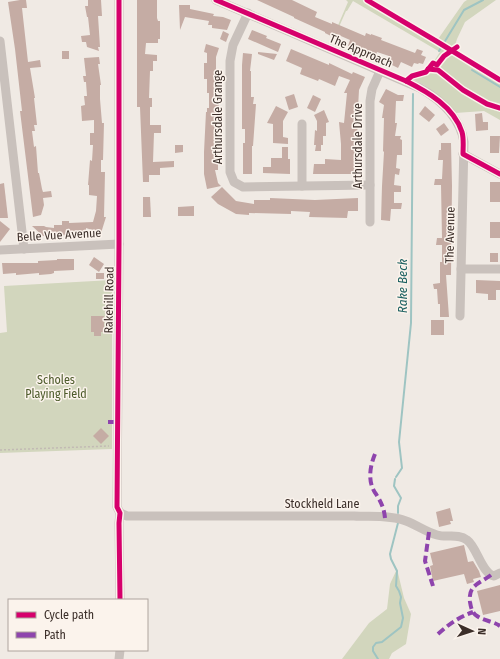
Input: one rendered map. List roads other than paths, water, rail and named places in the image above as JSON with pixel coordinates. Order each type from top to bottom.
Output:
[{"type":"street","name":"Rakehill Road","points":[[119,0],[117,507],[120,513],[120,599]]},
{"type":"street","name":"The Approach","points":[[216,0],[420,88],[430,94],[456,119],[462,133],[463,154]]},
{"type":"street","name":"Arthursdale Grange","points":[[248,13],[233,44],[230,61],[230,172],[234,182],[243,187],[370,185]]},
{"type":"street","points":[[0,41],[24,249]]},
{"type":"street","name":"Arthursdale Drive","points":[[370,222],[370,101],[372,89],[380,71]]},
{"type":"street","points":[[302,124],[302,186]]},
{"type":"street","points":[[463,154],[500,174]]},
{"type":"street","name":"The Avenue","points":[[460,316],[463,154]]},
{"type":"street","name":"Belle Vue Avenue","points":[[0,250],[119,244]]},
{"type":"street","points":[[461,269],[500,270]]},
{"type":"street","name":"Stockheld Lane","points":[[120,513],[127,516],[354,516],[405,520],[428,532],[438,535],[463,537],[471,544],[487,573],[494,576],[500,573]]},
{"type":"waterway","name":"Rake Beck","points":[[439,51],[464,10],[483,0]]},
{"type":"waterway","points":[[472,70],[500,87]]},
{"type":"waterway","name":"Rake Beck","points":[[396,477],[402,468],[399,442],[411,323],[413,94]]},
{"type":"waterway","name":"Rake Beck","points":[[395,479],[394,486],[401,498],[398,506],[398,513]]},
{"type":"waterway","name":"Rake Beck","points":[[378,659],[373,651],[373,647],[376,643],[382,642],[401,627],[403,618],[400,603],[401,597],[396,586],[397,571],[390,554],[398,523]]},
{"type":"park label","name":"Scholes Playing Field","points":[[56,387]]}]
